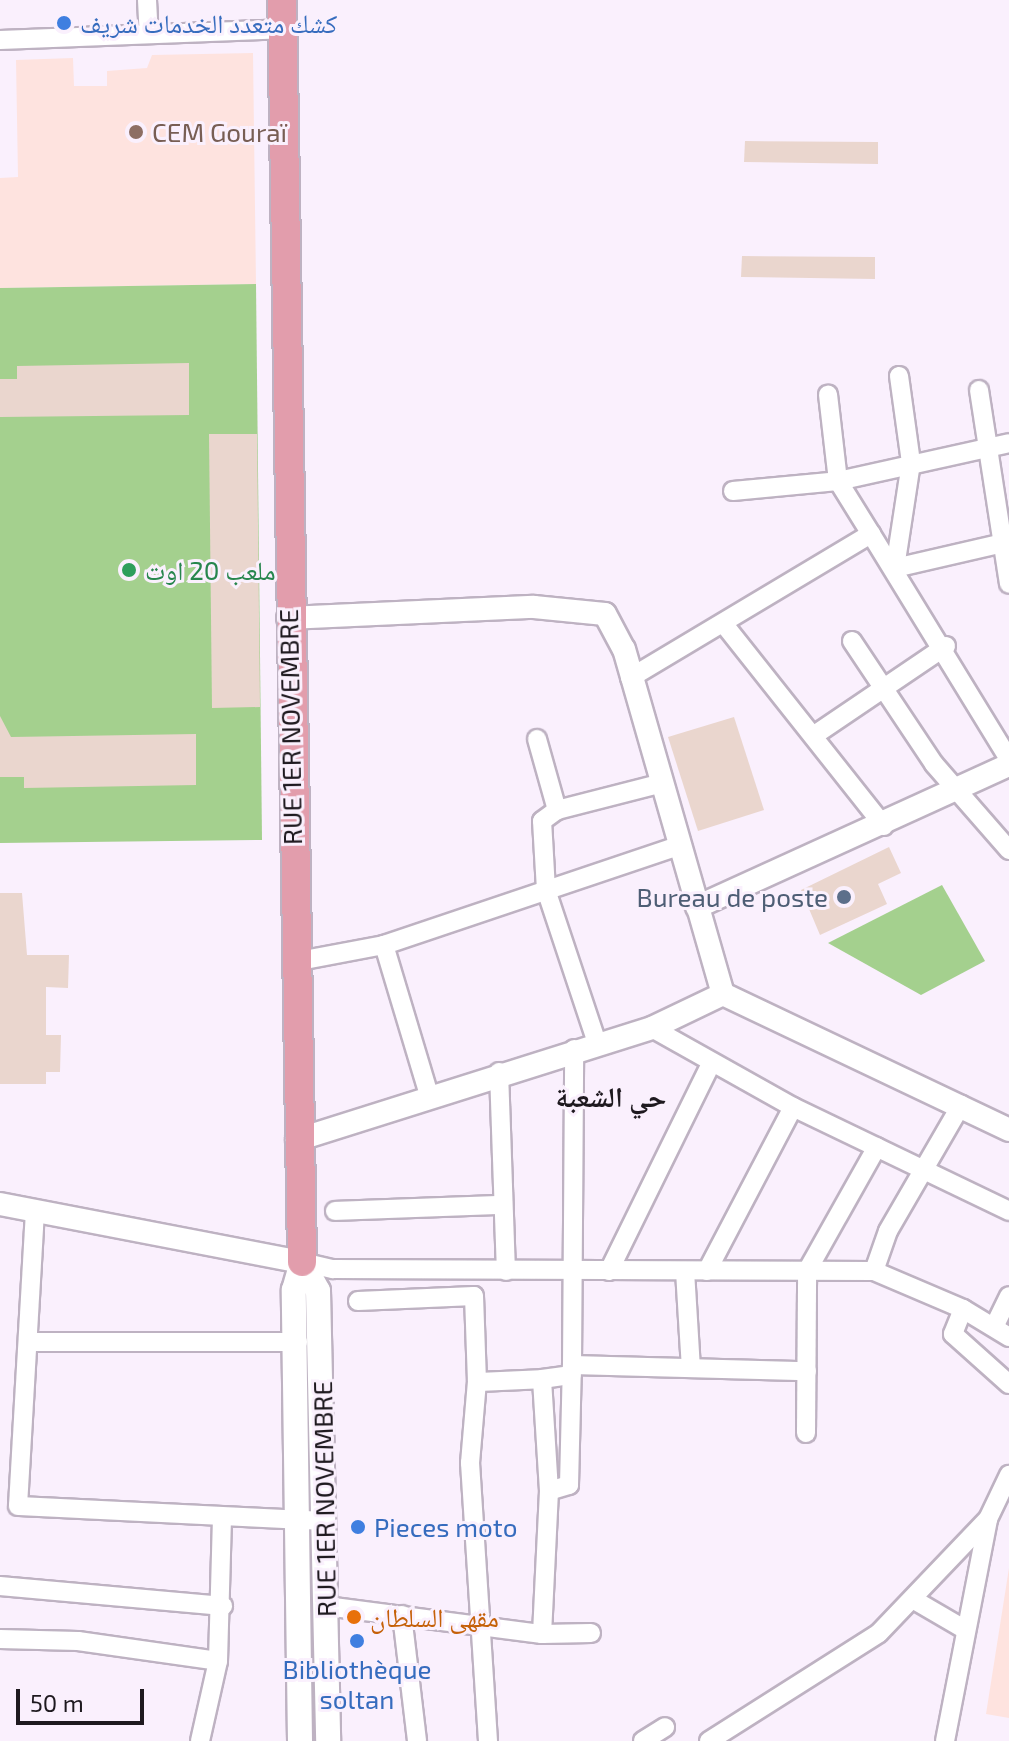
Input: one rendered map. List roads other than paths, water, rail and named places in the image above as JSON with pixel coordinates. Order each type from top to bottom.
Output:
[{"type":"main road","name":"RUE 1ER NOVEMBRE","points":[[282,0],[288,618],[302,1262],[294,1290],[298,1342],[300,1741]]},
{"type":"main road","name":"RUE 1ER NOVEMBRE","points":[[302,1262],[318,1291],[326,1521],[328,1741]]},
{"type":"street","points":[[147,0],[149,33]]},
{"type":"street","points":[[0,40],[282,29]]},
{"type":"street","points":[[895,568],[911,463],[899,376]]},
{"type":"street","points":[[979,390],[1009,581]]},
{"type":"street","points":[[697,907],[884,826],[1009,762],[946,646],[838,481],[828,395]]},
{"type":"street","points":[[733,491],[838,481],[1009,443]]},
{"type":"street","points":[[630,678],[871,534]]},
{"type":"street","points":[[895,568],[1003,543]]},
{"type":"street","points":[[288,618],[570,607],[605,614],[614,624],[676,847],[723,994],[1009,1130]]},
{"type":"street","points":[[723,623],[816,734],[884,826]]},
{"type":"street","points":[[852,641],[957,791],[1009,850]]},
{"type":"street","points":[[816,734],[946,646]]},
{"type":"street","points":[[537,739],[557,810]]},
{"type":"street","points":[[597,1043],[546,890],[542,821],[557,810],[659,784]]},
{"type":"street","points":[[294,962],[384,945],[676,847]]},
{"type":"street","points":[[384,945],[429,1095]]},
{"type":"street","points":[[297,1140],[499,1072],[652,1028],[723,994]]},
{"type":"street","points":[[652,1028],[711,1064],[793,1107],[1009,1211]]},
{"type":"street","points":[[549,1491],[569,1485],[574,1271],[574,1049]]},
{"type":"street","points":[[609,1271],[711,1064]]},
{"type":"street","points":[[499,1072],[506,1271]]},
{"type":"street","points":[[874,1271],[961,1105]]},
{"type":"street","points":[[707,1271],[793,1107]]},
{"type":"street","points":[[806,1433],[807,1271],[877,1147]]},
{"type":"street","points":[[0,1204],[333,1269],[874,1271],[963,1309],[1002,1331],[1009,1296]]},
{"type":"street","points":[[335,1211],[502,1205]]},
{"type":"street","points":[[35,1211],[18,1506],[326,1521]]},
{"type":"street","points":[[685,1271],[691,1368]]},
{"type":"street","points":[[358,1301],[474,1296],[477,1382],[470,1463],[485,1625],[488,1741]]},
{"type":"street","points":[[963,1309],[953,1334],[1009,1384]]},
{"type":"street","points":[[29,1342],[298,1342]]},
{"type":"street","points":[[477,1382],[542,1379],[572,1370],[691,1368],[807,1371]]},
{"type":"street","points":[[542,1379],[549,1491],[542,1634]]},
{"type":"street","points":[[945,1741],[964,1629],[988,1519],[1009,1475]]},
{"type":"street","points":[[200,1741],[218,1661],[223,1606],[222,1517]]},
{"type":"street","points":[[709,1741],[879,1633],[916,1601],[988,1519]]},
{"type":"street","points":[[0,1586],[223,1606]]},
{"type":"street","points":[[916,1601],[964,1629]]},
{"type":"street","points":[[326,1606],[542,1634],[591,1633]]},
{"type":"street","points":[[402,1615],[417,1741]]},
{"type":"street","points":[[0,1639],[218,1661]]},
{"type":"street","points":[[643,1741],[665,1727]]},
{"type":"place","name":"كشك متعدد الخدمات شريف","points":[[64,23]]},
{"type":"place","name":"CEM Gouraï","points":[[136,132]]},
{"type":"place","name":"ملعب 20 اوت","points":[[129,570]]},
{"type":"place","name":"Bureau de poste","points":[[844,897]]},
{"type":"place","name":"Pieces moto","points":[[358,1527]]},
{"type":"place","name":"مقهى السلطان","points":[[354,1617]]},
{"type":"place","name":"Bibliothèque soltan","points":[[357,1641]]},
{"type":"district","name":"حي الشعبة","points":[[611,1096]]}]
